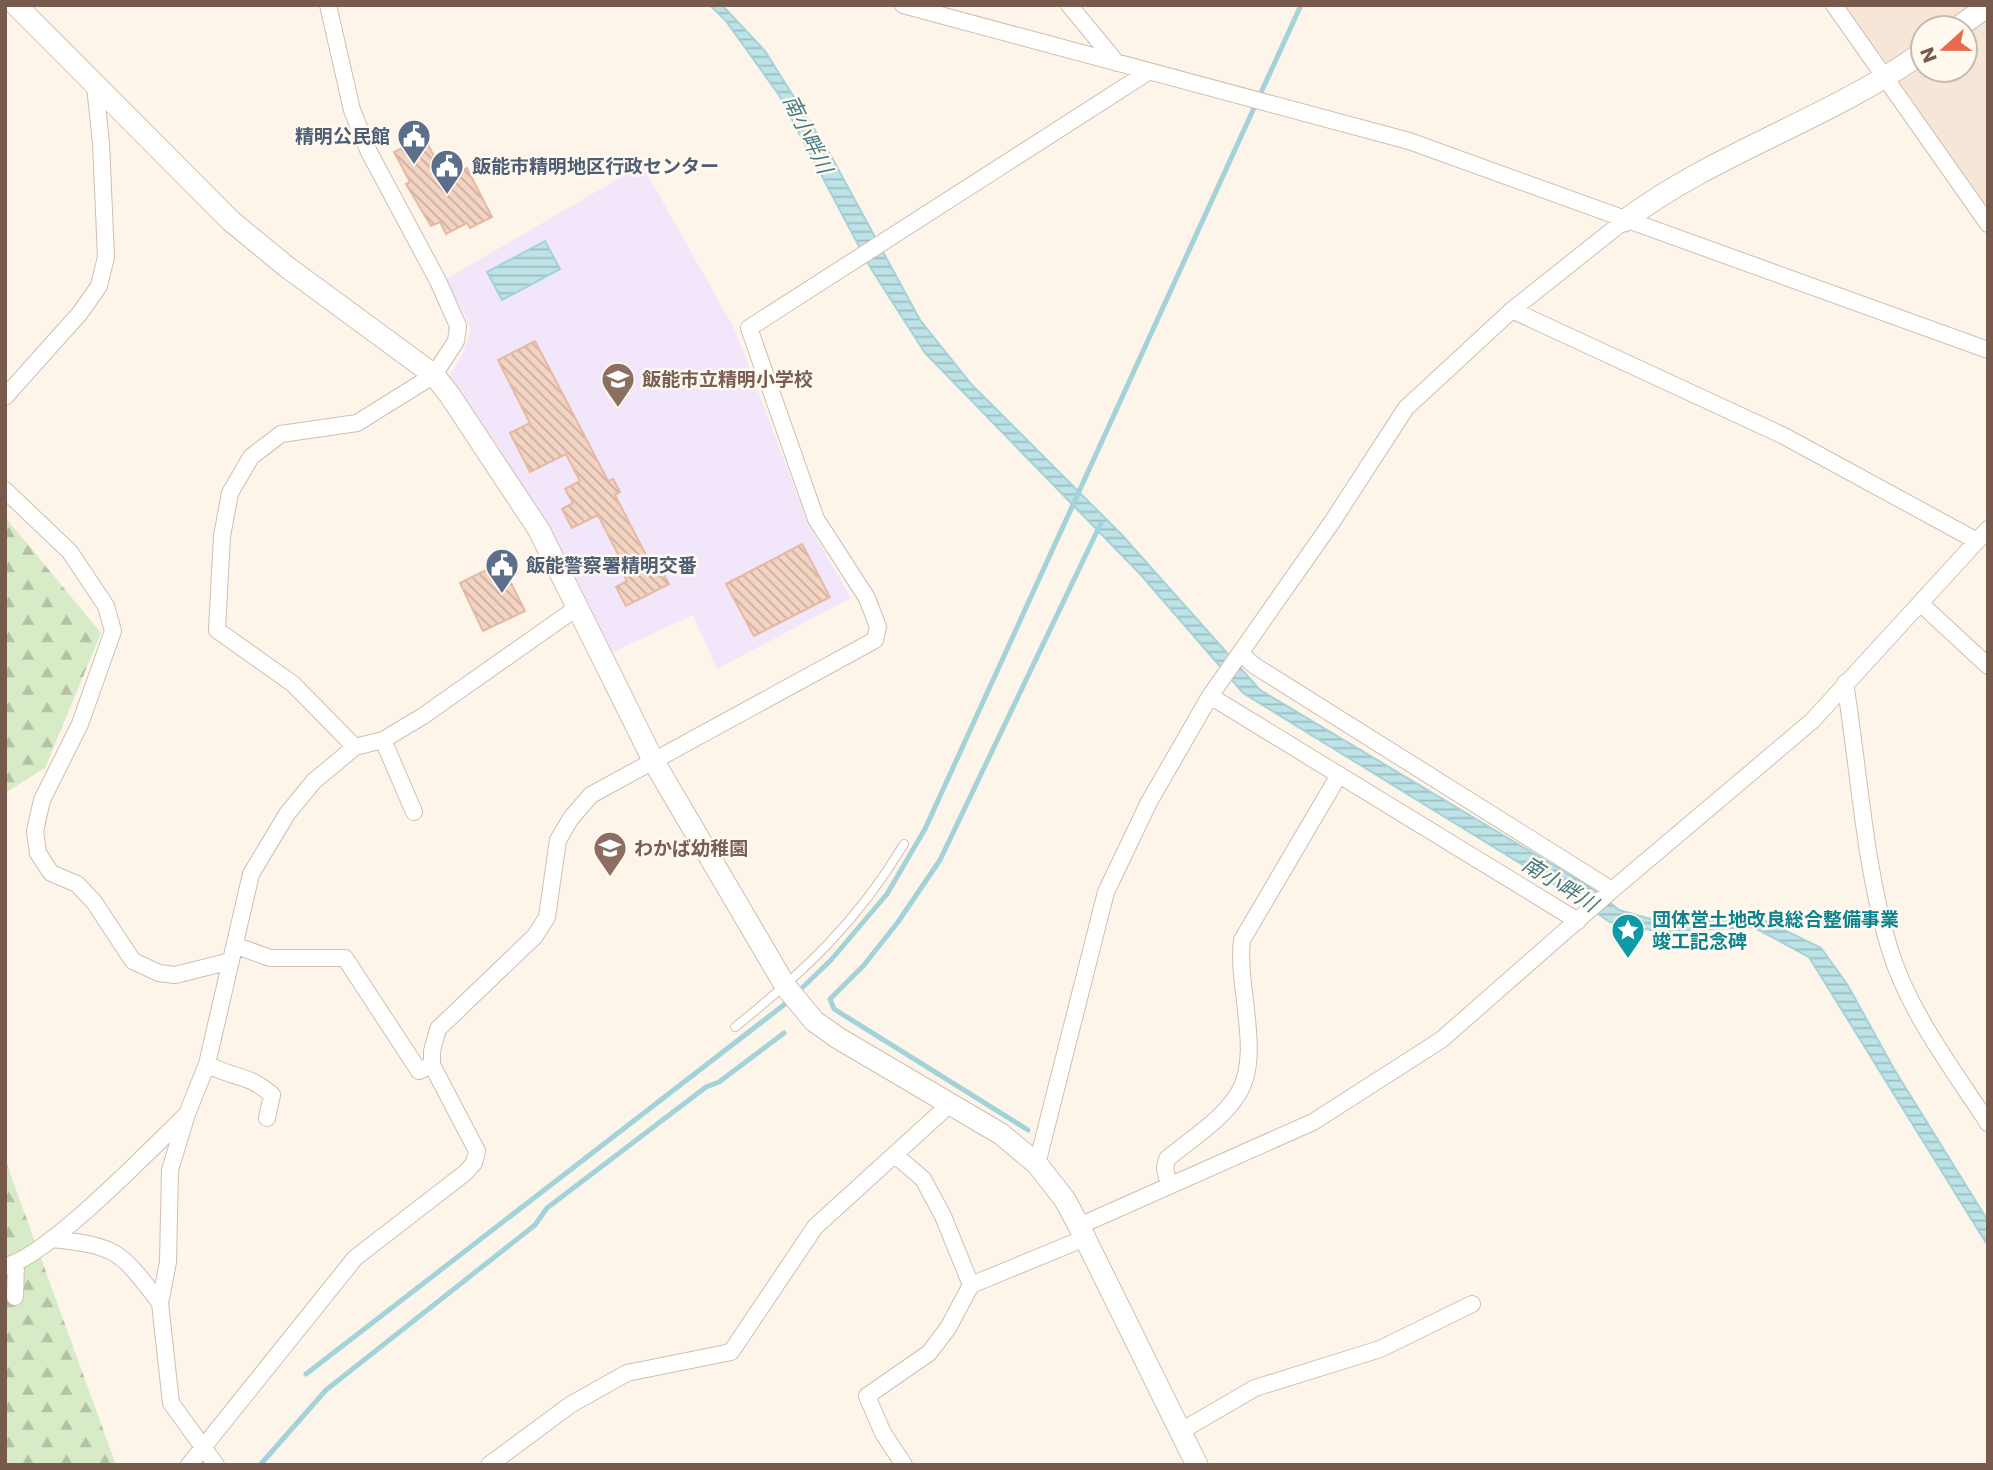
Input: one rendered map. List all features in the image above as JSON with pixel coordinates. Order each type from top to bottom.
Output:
[{"type":"street","points":[[16,5],[231,220],[287,267],[434,375],[525,506],[654,762],[786,987],[814,1021],[838,1038],[1001,1134],[1037,1164],[1065,1200],[1082,1232],[1196,1465]]},
{"type":"street","points":[[328,5],[342,77],[369,152],[438,281],[458,326],[456,341],[434,375],[357,424],[281,434],[251,457],[230,494],[222,536],[217,630],[293,684],[355,747]]},
{"type":"street","points":[[903,5],[956,13],[1148,72],[1409,141],[1988,351]]},
{"type":"street","points":[[1069,5],[1117,63]]},
{"type":"street","points":[[1834,5],[1988,224]]},
{"type":"street","points":[[1037,1164],[1106,892],[1149,802],[1214,690],[1406,408],[1512,310],[1624,220],[1672,186],[1886,79],[1909,62]]},
{"type":"street","points":[[189,1465],[355,1258],[466,1173],[474,1163],[477,1151],[472,1138],[432,1065],[432,1051],[438,1029],[535,936],[547,917],[558,840],[571,818],[591,795],[875,640],[878,627],[867,598],[816,519],[749,328],[1148,72]]},
{"type":"street","points":[[5,397],[80,313],[99,286],[106,257],[101,143],[95,86]]},
{"type":"street","points":[[904,1465],[883,1433],[867,1396],[929,1353],[948,1328],[971,1285],[1082,1232],[1169,1186],[1313,1122],[1441,1040],[1812,720],[1982,535],[1784,436],[1512,310]]},
{"type":"street","points":[[5,490],[70,552],[106,606],[113,631],[91,684],[80,724],[42,800],[35,831],[38,853],[51,873],[77,884],[94,902],[133,961],[159,973],[175,975],[234,953],[270,958],[345,958],[419,1070],[432,1065]]},
{"type":"street","points":[[1920,603],[1988,666]]},
{"type":"street","points":[[216,1465],[171,1403],[160,1303],[168,1262],[170,1170],[187,1114],[207,1064],[251,874],[287,814],[314,781],[355,747],[383,740],[423,716],[578,607]]},
{"type":"street","points":[[1238,655],[1610,892]]},
{"type":"street","points":[[1845,684],[1871,867],[1889,948],[1921,1019],[1988,1123]]},
{"type":"street","points":[[1214,690],[1339,775],[1581,918]]},
{"type":"street","points":[[383,740],[414,812]]},
{"type":"street","points":[[1169,1186],[1165,1168],[1167,1159],[1227,1108],[1240,1092],[1248,1072],[1249,1054],[1241,969],[1242,940],[1339,775]]},
{"type":"street","points":[[207,1064],[218,1070],[257,1080],[272,1095],[267,1118]]},
{"type":"street","points":[[489,1465],[570,1405],[627,1373],[731,1352],[815,1227],[950,1104]]},
{"type":"street","points":[[15,1297],[11,1265],[52,1239],[187,1114]]},
{"type":"street","points":[[895,1155],[923,1179],[943,1216],[971,1285]]},
{"type":"street","points":[[52,1239],[97,1244],[120,1255],[160,1303]]},
{"type":"street","points":[[1181,1431],[1255,1388],[1380,1349],[1472,1304]]},
{"type":"lane","points":[[735,1027],[817,959],[860,910],[904,844]]},
{"type":"shaded area","points":[[1833,5],[1988,5],[1988,222]]},
{"type":"shaded area","name":"飯能市立精明小学校","points":[[642,165],[734,328],[808,523],[851,598],[717,669],[693,615],[609,654],[544,521],[495,441],[448,377],[462,356],[471,329],[446,279]]},
{"type":"green space","points":[[5,517],[101,633],[45,768],[5,793]]},
{"type":"green space","points":[[5,1159],[116,1465],[5,1465]]},
{"type":"water","name":"南小畔川","points":[[710,5],[722,5],[765,51],[831,156],[920,320],[972,385],[1122,535],[1260,690],[1595,890],[1619,910],[1654,920],[1700,921],[1754,915],[1821,948],[1847,984],[1894,1069],[1988,1221],[1988,1246],[1809,957],[1753,927],[1661,932],[1610,922],[1549,881],[1243,693],[1141,575],[925,353],[870,267],[779,95],[726,21]]},
{"type":"water","points":[[545,241],[560,269],[502,300],[487,272]]},
{"type":"building","name":"飯能市精明地区行政センター","points":[[424,137],[446,179],[467,168],[492,217],[470,228],[467,223],[446,234],[440,222],[431,226],[406,184],[410,182],[394,152]]},
{"type":"building","points":[[535,341],[608,481],[613,479],[620,492],[615,495],[651,565],[657,562],[669,584],[626,606],[616,587],[627,581],[618,564],[622,562],[598,515],[572,528],[562,509],[573,503],[565,489],[580,481],[566,454],[530,472],[510,433],[530,423],[498,360]]},
{"type":"building","points":[[802,544],[830,597],[754,636],[726,584]]},
{"type":"building","points":[[510,558],[517,573],[508,577],[525,611],[483,631],[460,583]]},
{"type":"waterway","points":[[803,987],[831,960],[887,894],[925,829],[1301,5]]},
{"type":"waterway","points":[[1028,1130],[834,1009],[830,999],[864,965],[898,922],[940,860],[1101,523]]},
{"type":"waterway","points":[[306,1374],[785,1004]]},
{"type":"waterway","points":[[260,1465],[326,1390],[535,1225],[547,1208],[706,1087],[719,1082],[784,1033]]},
{"type":"place","name":"精明公民館","points":[[414,166]]},
{"type":"place","name":"飯能市精明地区行政センター","points":[[447,196]]},
{"type":"place","name":"飯能市立精明小学校","points":[[618,409]]},
{"type":"place","name":"飯能警察署精明交番","points":[[502,595]]},
{"type":"place","name":"わかば幼稚園","points":[[610,878]]},
{"type":"place","name":"団体営土地改良総合整備事業 竣工記念碑","points":[[1628,960]]}]
